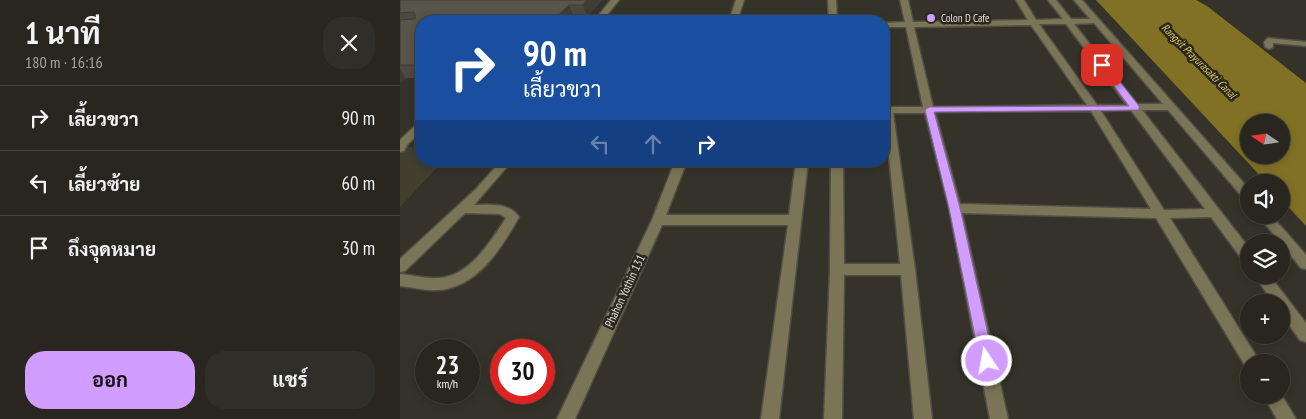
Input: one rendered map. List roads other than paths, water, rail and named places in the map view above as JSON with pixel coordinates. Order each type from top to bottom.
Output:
[{"type":"street","points":[[603,15],[616,0]]},
{"type":"street","points":[[735,15],[740,0]]},
{"type":"street","points":[[832,0],[833,15]]},
{"type":"street","points":[[904,0],[911,24],[929,110],[955,208],[999,419]]},
{"type":"street","points":[[1020,0],[1033,22],[1095,108],[1247,354]]},
{"type":"street","points":[[1052,0],[1240,246]]},
{"type":"street","points":[[1078,0],[1240,187]]},
{"type":"street","points":[[890,25],[1096,21]]},
{"type":"street","points":[[1269,47],[1268,42],[1271,40],[1306,44]]},
{"type":"street","points":[[890,110],[1171,107]]},
{"type":"street","points":[[401,146],[415,132]]},
{"type":"street","points":[[890,148],[908,268],[923,419]]},
{"type":"street","points":[[400,267],[495,177],[502,167]]},
{"type":"street","name":"Phahon Yothin 131","points":[[566,419],[658,220],[679,167]]},
{"type":"street","points":[[770,419],[801,167]]},
{"type":"street","points":[[833,419],[837,270],[837,167]]},
{"type":"street","points":[[955,208],[1162,214],[1215,213]]},
{"type":"street","points":[[400,280],[440,284],[462,279],[476,266],[504,232],[513,217],[503,210],[462,209]]},
{"type":"street","points":[[658,220],[795,220]]},
{"type":"street","points":[[1272,224],[1306,264]]},
{"type":"street","points":[[837,270],[908,268]]},
{"type":"street","points":[[1268,284],[1306,335]]},
{"type":"street","points":[[1277,404],[1286,419]]},
{"type":"water","name":"Rangsit Prayurasakti Canal","points":[[1096,0],[1196,0],[1207,6],[1306,83],[1306,226],[1290,209],[1290,174],[1259,174],[1249,164],[1290,164],[1290,114],[1240,114],[1240,154]]},
{"type":"place","name":"Colon D Cafe","points":[[931,18]]}]
